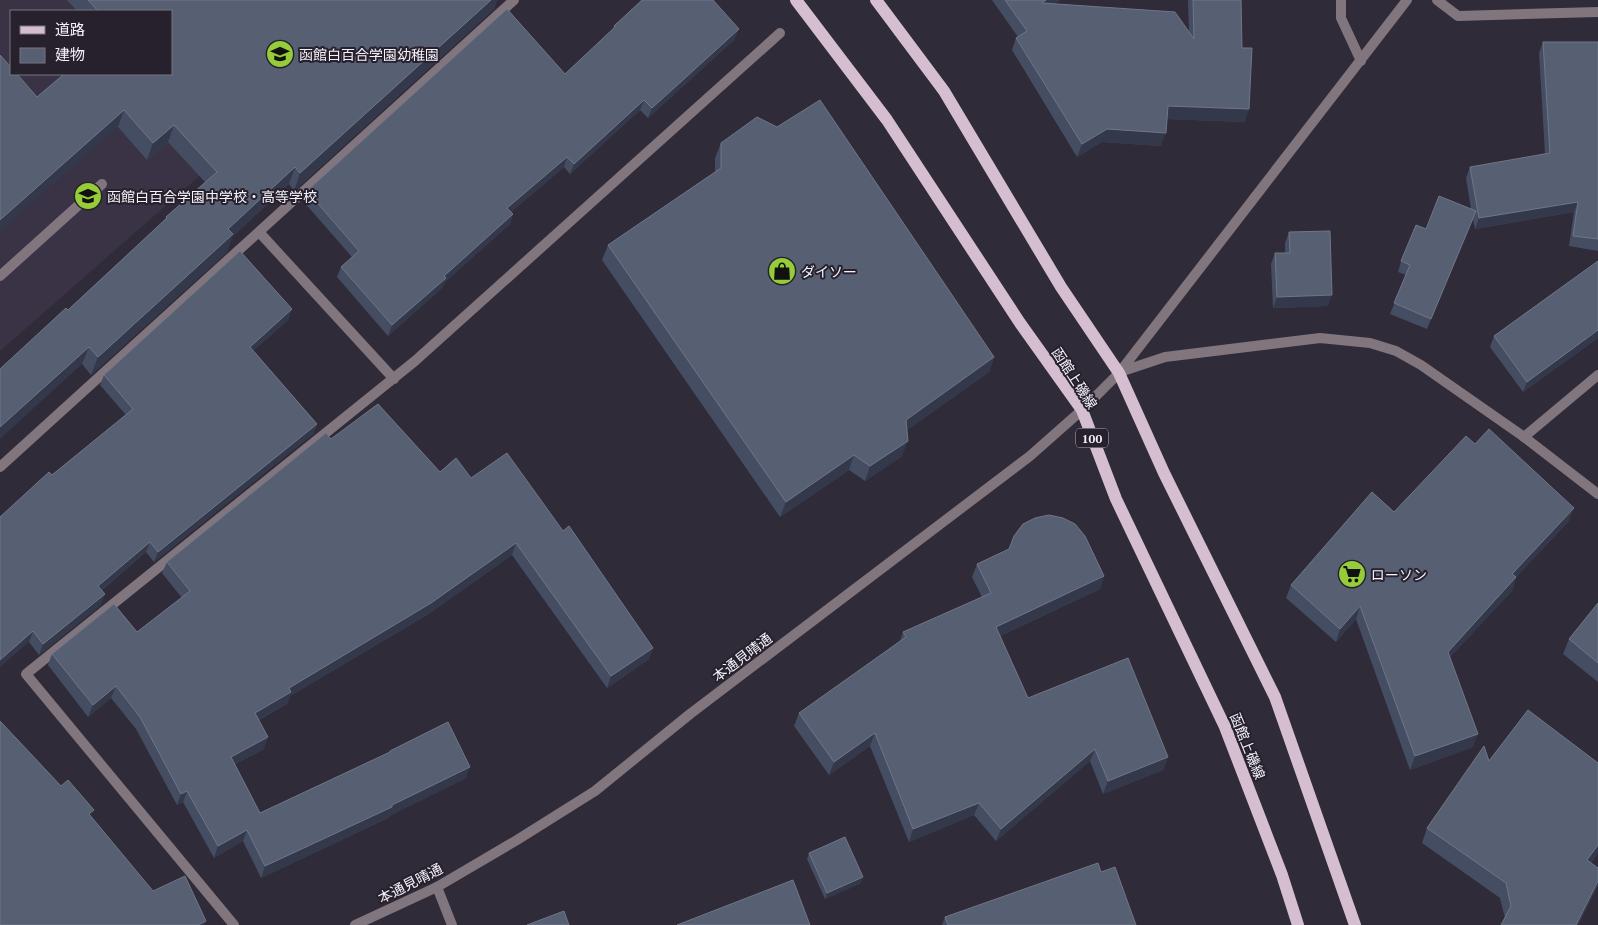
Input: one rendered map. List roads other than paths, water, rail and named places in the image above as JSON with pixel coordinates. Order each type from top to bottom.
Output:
[{"type":"main road","name":"函館上磯線","points":[[796,0],[887,120],[1020,324],[1082,410],[1116,499],[1225,727],[1282,875],[1298,925]]},
{"type":"main road","points":[[876,0],[944,91],[1060,287],[1119,373],[1164,473],[1275,697],[1355,925]]},
{"type":"street","points":[[0,466],[514,0]]},
{"type":"street","points":[[1341,0],[1342,18],[1361,61]]},
{"type":"street","name":"本通見晴通","points":[[355,925],[437,887],[517,840],[594,791],[690,714],[1030,456],[1082,410],[1119,373],[1407,0]]},
{"type":"street","points":[[1436,0],[1458,16],[1598,12]]},
{"type":"street","points":[[234,925],[26,674],[394,379],[780,33]]},
{"type":"street","points":[[0,276],[102,184]]},
{"type":"street","points":[[259,232],[394,379]]},
{"type":"street","points":[[1119,373],[1165,356],[1320,338],[1370,343],[1396,351],[1421,365],[1524,437],[1598,494]]},
{"type":"street","points":[[1524,437],[1598,375]]},
{"type":"street","points":[[437,887],[452,925]]},
{"type":"place","name":"函館白百合学園幼稚園","points":[[280,54]]},
{"type":"place","name":"函館白百合学園中学校・高等学校","points":[[88,196]]},
{"type":"place","name":"ダイソー","points":[[782,271]]},
{"type":"place","name":"ローソン","points":[[1352,574]]}]
